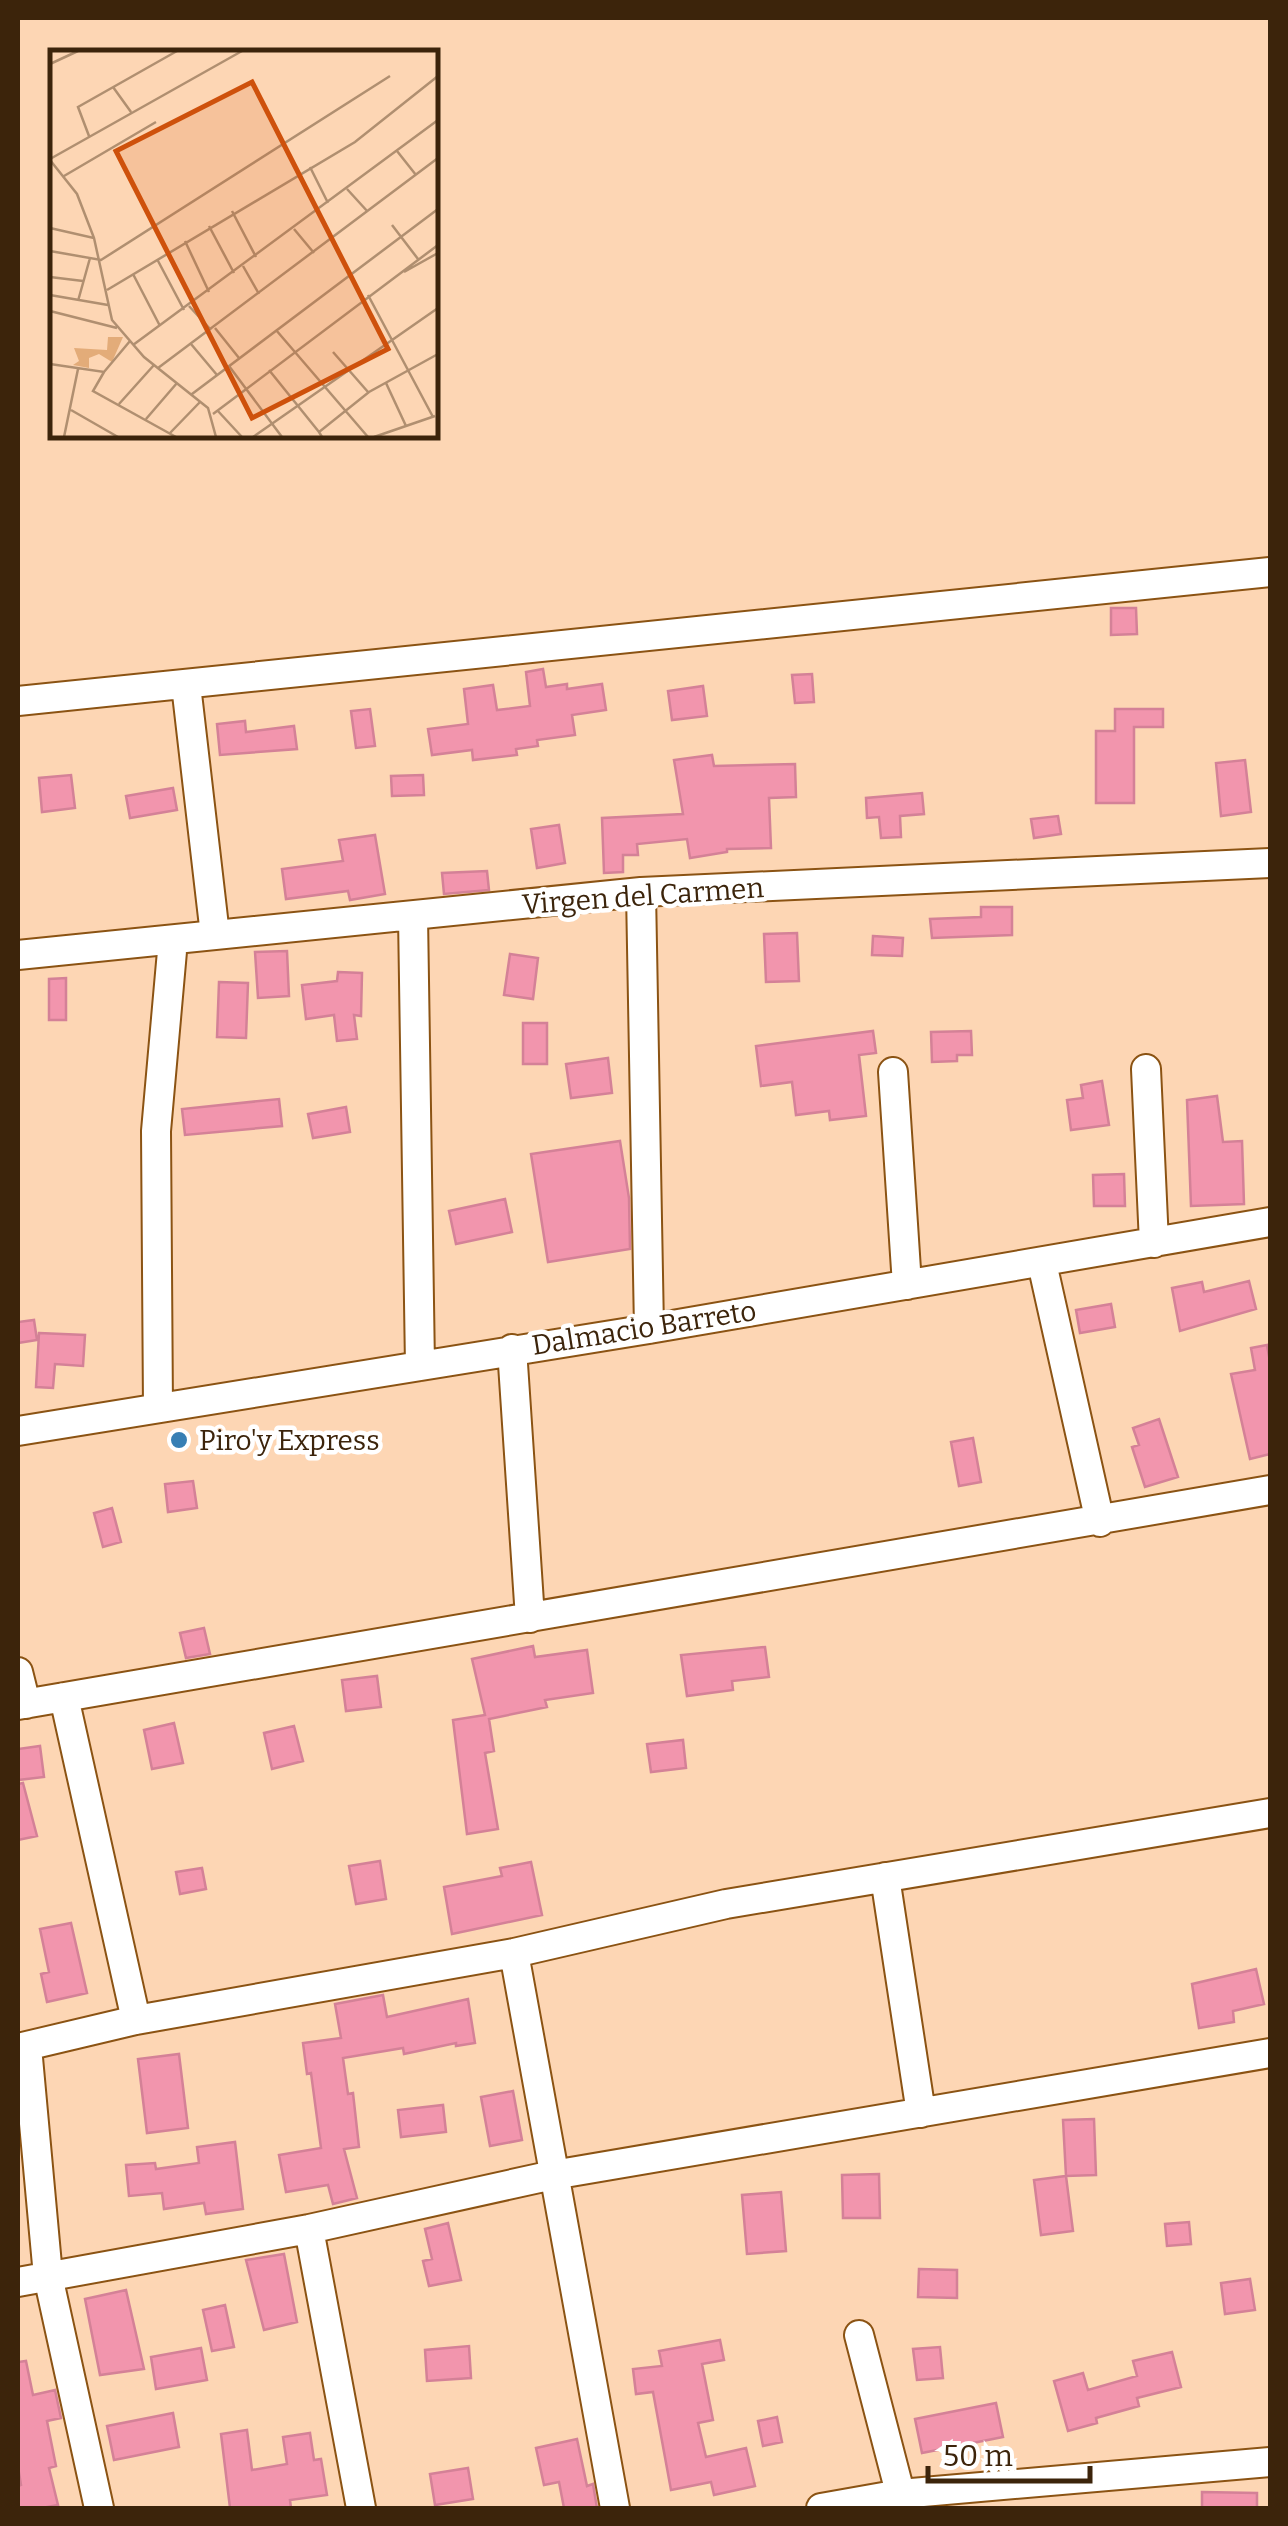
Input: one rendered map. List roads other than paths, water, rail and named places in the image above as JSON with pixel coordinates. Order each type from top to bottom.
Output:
[{"type":"street","points":[[18,701],[1270,572]]},
{"type":"street","points":[[186,684],[215,935]]},
{"type":"street","name":"Virgen del Carmen","points":[[18,956],[642,892],[1270,863]]},
{"type":"street","points":[[642,892],[649,1329]]},
{"type":"street","points":[[413,916],[420,1366]]},
{"type":"street","points":[[158,1408],[156,1131],[173,940]]},
{"type":"street","points":[[1146,1070],[1154,1243]]},
{"type":"street","points":[[894,1072],[907,1285]]},
{"type":"street","name":"Dalmacio Barreto","points":[[18,1431],[649,1329],[1270,1222]]},
{"type":"street","points":[[1042,1263],[1100,1522]]},
{"type":"street","points":[[512,1349],[530,1618]]},
{"type":"street","points":[[18,1672],[22,1705],[1270,1490]]},
{"type":"street","points":[[64,1697],[136,2020]]},
{"type":"street","points":[[98,2508],[48,2276],[22,2048],[136,2020],[514,1953],[726,1904],[1270,1813]]},
{"type":"street","points":[[885,1878],[921,2112]]},
{"type":"street","points":[[514,1953],[614,2508]]},
{"type":"street","points":[[18,2282],[308,2229],[553,2175],[1270,2054]]},
{"type":"street","points":[[308,2229],[361,2508]]},
{"type":"street","points":[[858,2335],[902,2501]]},
{"type":"street","points":[[821,2508],[1270,2462]]},
{"type":"place","name":"Piro'y Express","points":[[179,1440]]}]
